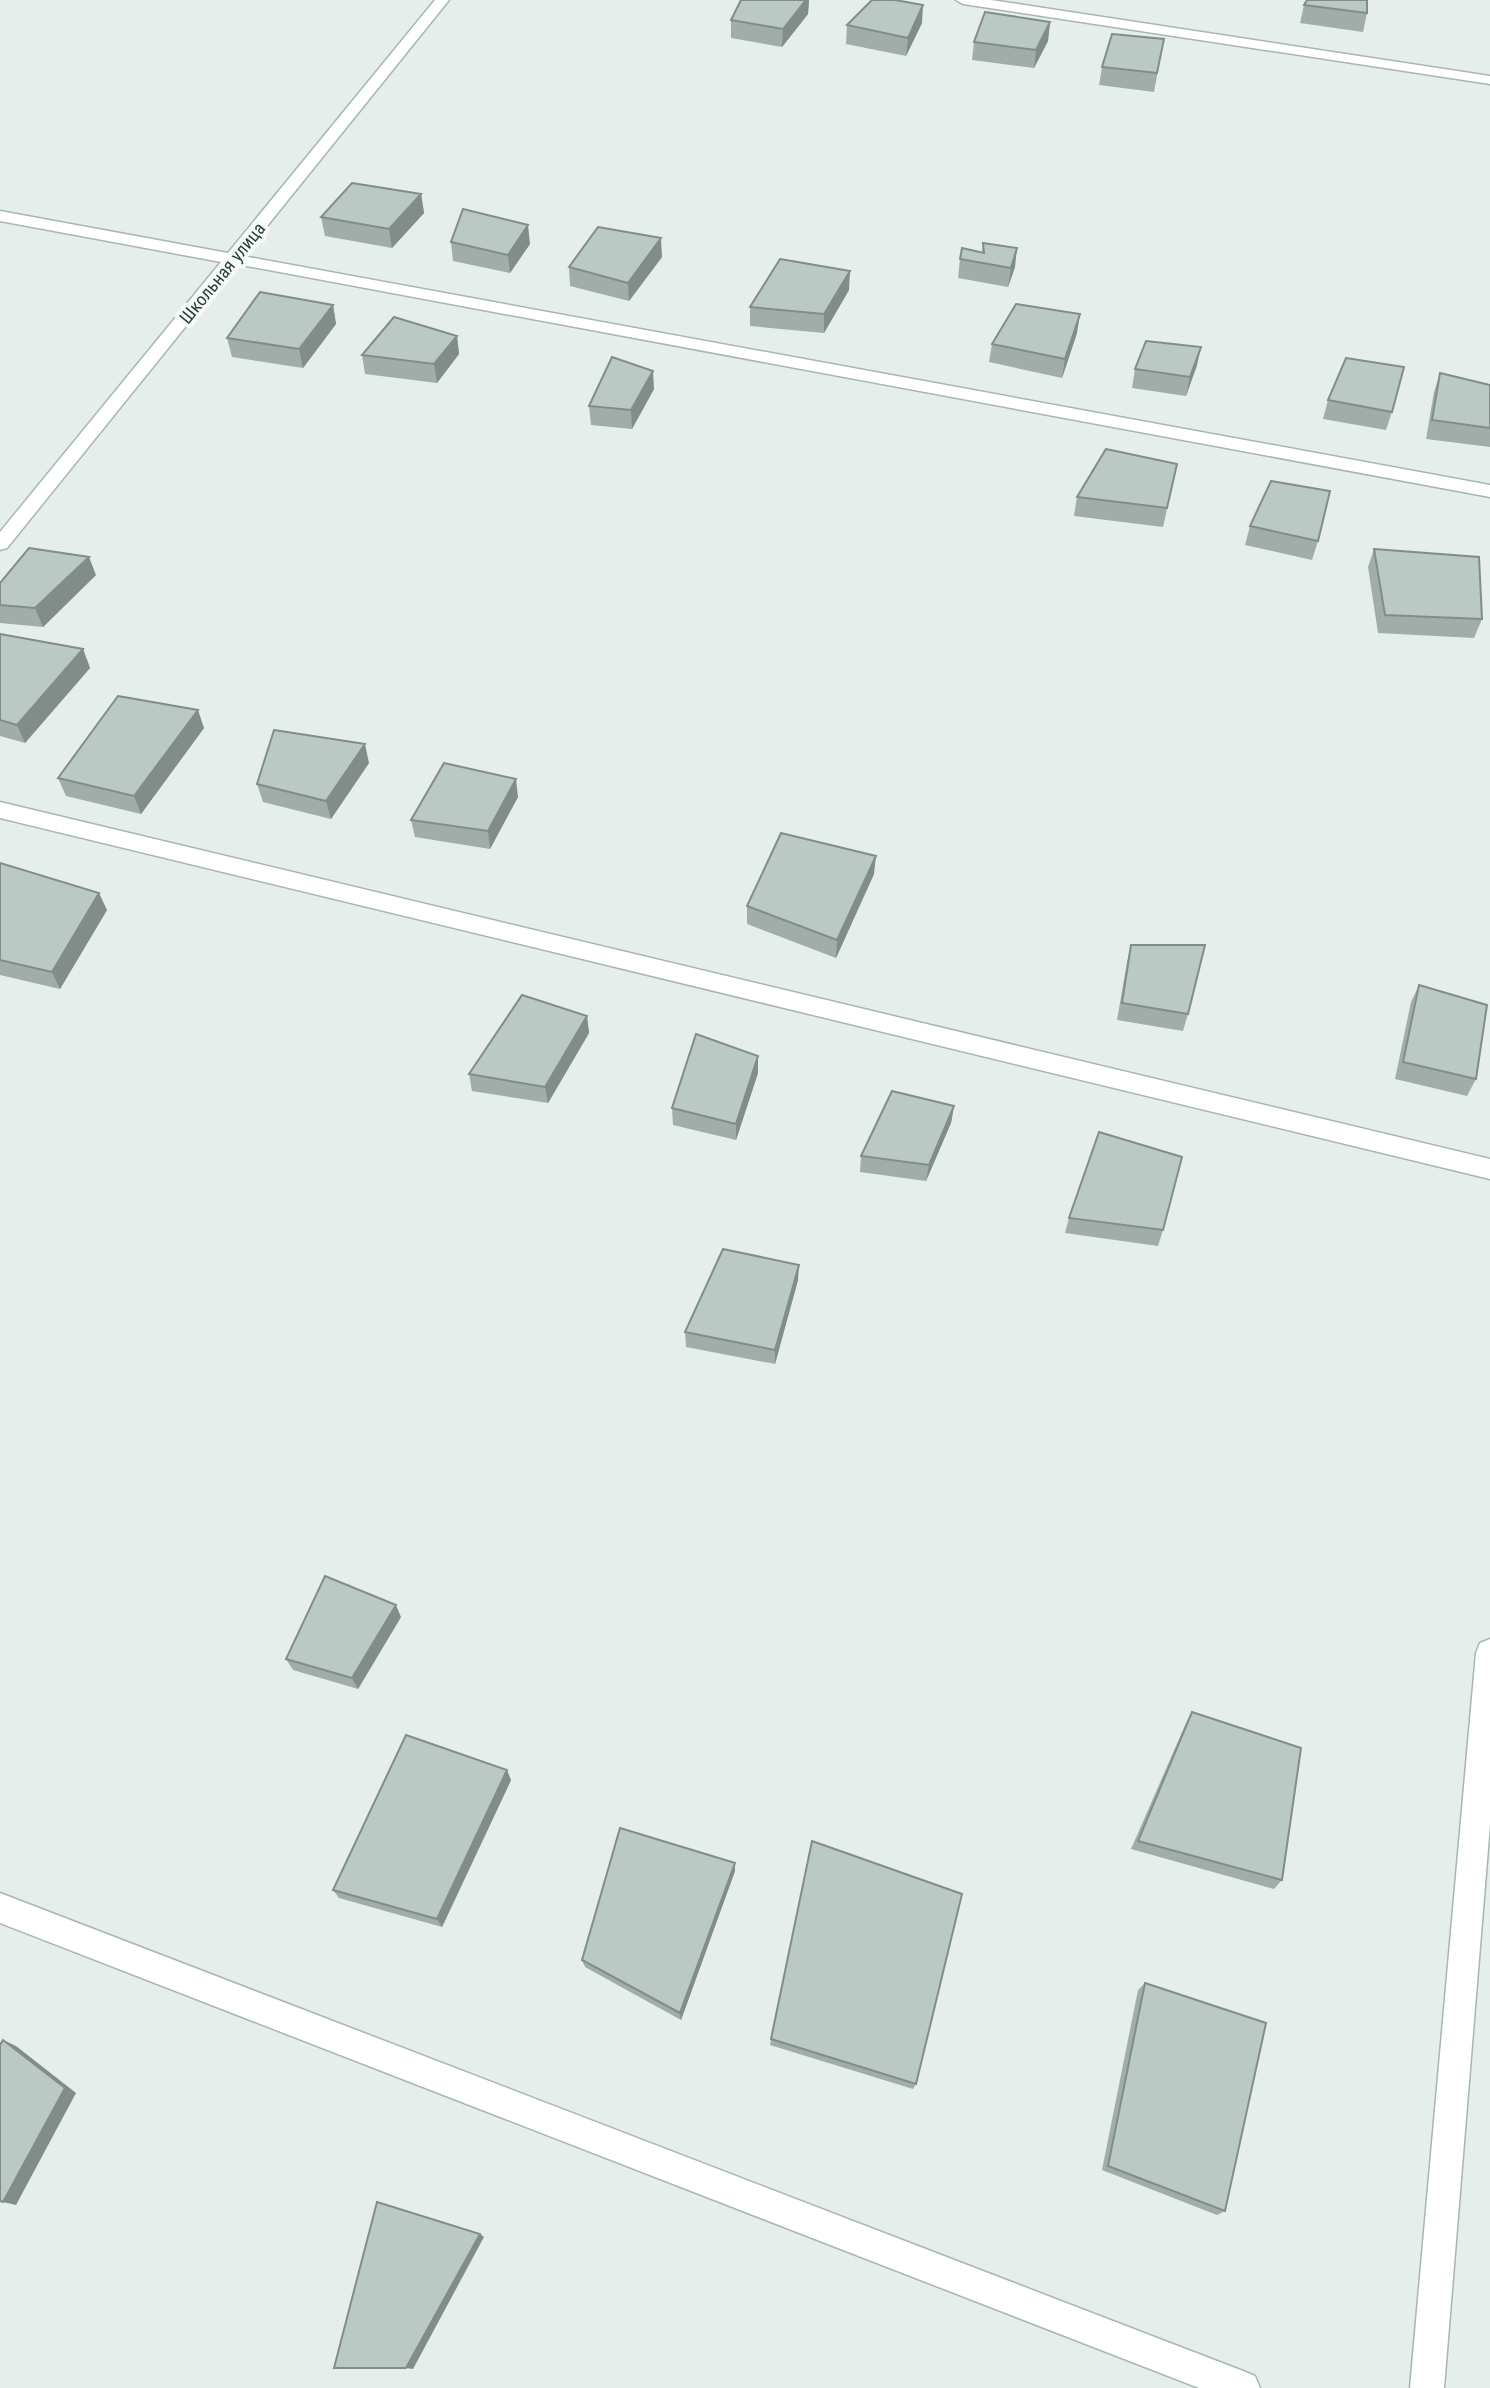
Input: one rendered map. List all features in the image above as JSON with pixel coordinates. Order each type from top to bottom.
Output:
[{"type":"street","name":"Школьная улица","points":[[0,544],[442,0]]},
{"type":"street","points":[[963,0],[1490,80]]},
{"type":"street","points":[[0,216],[1490,491]]},
{"type":"street","points":[[0,810],[1490,1169]]},
{"type":"street","points":[[1427,2388],[1490,1653]]},
{"type":"street","points":[[0,1908],[1243,2388]]},
{"type":"building","points":[[741,0],[806,0],[783,29],[731,20]]},
{"type":"building","points":[[872,0],[923,5],[908,38],[847,25]]},
{"type":"building","points":[[1307,0],[1367,0],[1367,13],[1304,5]]},
{"type":"building","points":[[985,12],[1050,22],[1036,50],[974,42]]},
{"type":"building","points":[[1112,34],[1164,39],[1157,73],[1102,67]]},
{"type":"building","points":[[352,183],[421,194],[389,229],[321,217]]},
{"type":"building","points":[[463,209],[528,225],[508,255],[451,242]]},
{"type":"building","points":[[598,227],[661,238],[628,283],[569,267]]},
{"type":"building","points":[[983,243],[1017,248],[1011,268],[960,259],[962,248],[984,253]]},
{"type":"building","points":[[780,259],[850,271],[824,314],[750,307]]},
{"type":"building","points":[[260,292],[333,305],[299,349],[227,338]]},
{"type":"building","points":[[1016,304],[1080,314],[1065,359],[992,344]]},
{"type":"building","points":[[394,317],[457,336],[434,364],[362,355]]},
{"type":"building","points":[[1146,341],[1201,347],[1190,377],[1135,369]]},
{"type":"building","points":[[612,357],[653,371],[631,410],[589,406]]},
{"type":"building","points":[[1346,358],[1404,367],[1392,412],[1328,400]]},
{"type":"building","points":[[1440,373],[1490,385],[1490,428],[1432,420]]},
{"type":"building","points":[[1106,449],[1177,464],[1167,508],[1077,497]]},
{"type":"building","points":[[1271,481],[1330,491],[1318,541],[1250,526]]},
{"type":"building","points":[[29,548],[89,557],[35,608],[0,605],[0,583]]},
{"type":"building","points":[[1374,549],[1479,557],[1482,619],[1385,615]]},
{"type":"building","points":[[0,634],[83,649],[17,725],[0,720]]},
{"type":"building","points":[[118,696],[198,710],[134,796],[58,778]]},
{"type":"building","points":[[274,730],[365,744],[326,801],[257,784]]},
{"type":"building","points":[[444,763],[516,779],[488,831],[411,820]]},
{"type":"building","points":[[781,833],[876,856],[837,940],[747,906]]},
{"type":"building","points":[[0,863],[99,893],[52,972],[0,960]]},
{"type":"building","points":[[1131,945],[1205,945],[1188,1014],[1122,1003]]},
{"type":"building","points":[[1419,985],[1487,1005],[1476,1079],[1403,1062]]},
{"type":"building","points":[[522,995],[587,1016],[545,1087],[469,1074]]},
{"type":"building","points":[[696,1034],[758,1056],[736,1124],[672,1108]]},
{"type":"building","points":[[892,1091],[954,1106],[929,1165],[861,1156]]},
{"type":"building","points":[[1099,1132],[1182,1157],[1163,1230],[1069,1218]]},
{"type":"building","points":[[723,1249],[799,1265],[775,1350],[685,1332]]},
{"type":"building","points":[[325,1576],[396,1605],[352,1678],[286,1659]]},
{"type":"building","points":[[1192,1712],[1301,1748],[1282,1880],[1138,1841]]},
{"type":"building","points":[[406,1735],[507,1770],[437,1919],[333,1890]]},
{"type":"building","points":[[620,1828],[735,1863],[680,2013],[582,1960]]},
{"type":"building","points":[[812,1841],[962,1894],[916,2084],[771,2039]]},
{"type":"building","points":[[1145,1983],[1266,2023],[1225,2211],[1108,2166]]},
{"type":"building","points":[[3,2040],[65,2088],[3,2202],[0,2201],[0,2045]]},
{"type":"building","points":[[377,2202],[480,2234],[406,2368],[334,2368]]}]
